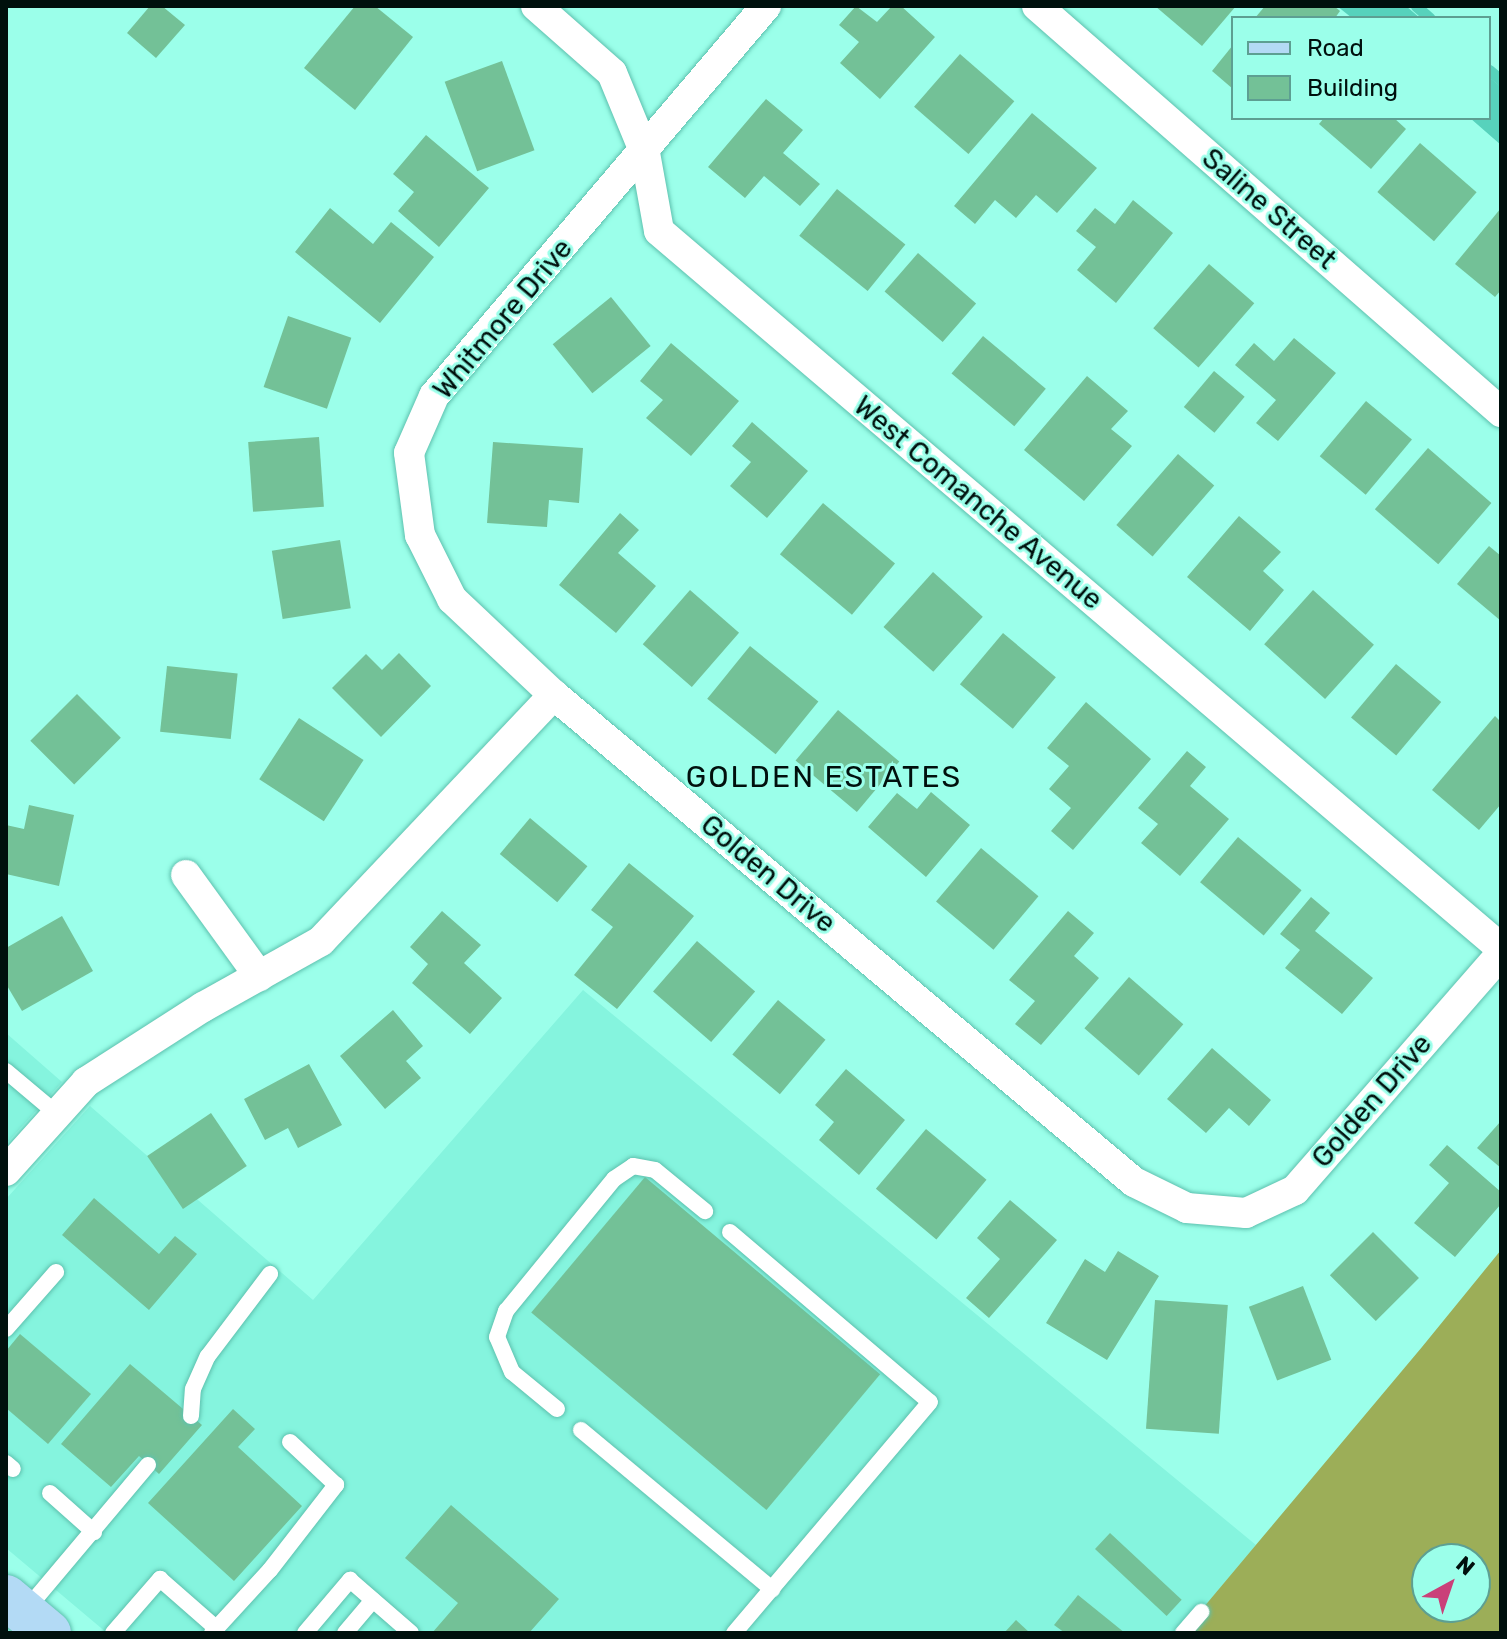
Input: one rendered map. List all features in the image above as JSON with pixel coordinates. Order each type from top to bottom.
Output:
[{"type":"street","name":"West Comanche Avenue","points":[[536,6],[612,73],[645,153],[659,231],[1501,951]]},
{"type":"street","points":[[645,153],[766,6]]},
{"type":"street","name":"Saline Street","points":[[1037,6],[1501,412]]},
{"type":"street","name":"Whitmore Drive","points":[[554,695],[452,599],[420,535],[409,453],[434,396],[645,153]]},
{"type":"street","points":[[6,1171],[86,1082],[321,941],[554,695]]},
{"type":"street","name":"Golden Drive","points":[[554,695],[1134,1182],[1187,1208],[1246,1213],[1295,1190],[1501,951]]},
{"type":"street","points":[[186,875],[259,976]]},
{"type":"lane","points":[[6,1071],[57,1114]]},
{"type":"lane","points":[[557,1409],[512,1372],[497,1337],[506,1311],[614,1179],[633,1166],[655,1170],[705,1211]]},
{"type":"lane","points":[[730,1232],[930,1402],[734,1633]]},
{"type":"lane","points":[[6,1329],[56,1272]]},
{"type":"lane","points":[[191,1416],[193,1389],[208,1356],[270,1274]]},
{"type":"lane","points":[[581,1430],[772,1589]]},
{"type":"lane","points":[[113,1633],[160,1579],[214,1631],[270,1570],[336,1485],[290,1442]]},
{"type":"lane","points":[[26,1614],[148,1465]]},
{"type":"lane","points":[[50,1493],[94,1532]]},
{"type":"lane","points":[[305,1633],[350,1580],[403,1631]]},
{"type":"lane","points":[[345,1633],[373,1600]]},
{"type":"lane","points":[[1183,1633],[1201,1612]]},
{"type":"shaded area","points":[[1337,6],[1406,6],[1418,16],[1350,16]]},
{"type":"shaded area","points":[[1491,79],[1501,87],[1501,145],[1472,120],[1491,120]]},
{"type":"shaded area","points":[[583,990],[1256,1545],[1182,1633],[107,1633],[6,1548],[6,1199],[90,1106],[313,1300]]},
{"type":"shaded area","points":[[6,1033],[62,1082],[6,1144]]},
{"type":"shaded area","points":[[1501,1250],[1501,1633],[1182,1633],[1422,1347]]},
{"type":"building","points":[[150,6],[162,6],[185,25],[156,58],[127,33]]},
{"type":"building","points":[[355,6],[375,6],[413,37],[355,110],[304,68]]},
{"type":"building","points":[[856,6],[877,22],[892,6],[901,6],[935,37],[880,99],[840,63],[859,42],[839,25]]},
{"type":"building","points":[[1155,6],[1236,6],[1202,46]]},
{"type":"building","points":[[1265,6],[1334,6],[1340,11],[1336,16],[1257,16]]},
{"type":"building","points":[[1231,47],[1231,87],[1212,71]]},
{"type":"building","points":[[960,54],[1014,101],[968,154],[914,107]]},
{"type":"building","points":[[502,61],[534,150],[477,171],[445,82]]},
{"type":"building","points":[[766,99],[803,130],[783,153],[820,184],[800,206],[764,176],[745,198],[708,167]]},
{"type":"building","points":[[1032,113],[1097,168],[1057,213],[1036,195],[1016,218],[995,200],[975,224],[954,206]]},
{"type":"building","points":[[1322,120],[1396,120],[1406,129],[1371,169],[1319,124]]},
{"type":"building","points":[[426,135],[489,188],[439,247],[398,211],[414,192],[393,174]]},
{"type":"building","points":[[1420,143],[1477,192],[1434,241],[1377,192]]},
{"type":"building","points":[[837,189],[905,244],[868,291],[799,236]]},
{"type":"building","points":[[1133,200],[1173,233],[1116,303],[1077,270],[1096,247],[1076,231],[1095,208],[1115,224]]},
{"type":"building","points":[[330,208],[373,244],[391,222],[434,257],[380,323],[295,252]]},
{"type":"building","points":[[1501,208],[1501,290],[1495,297],[1455,264]]},
{"type":"building","points":[[918,253],[976,304],[943,342],[885,291]]},
{"type":"building","points":[[1209,264],[1254,303],[1199,368],[1153,328]]},
{"type":"building","points":[[611,297],[651,346],[592,393],[553,344]]},
{"type":"building","points":[[288,316],[351,338],[327,409],[264,387]]},
{"type":"building","points":[[983,336],[1046,389],[1014,426],[952,374]]},
{"type":"building","points":[[1294,338],[1336,373],[1278,441],[1256,423],[1276,400],[1235,365],[1254,343],[1274,361]]},
{"type":"building","points":[[671,343],[739,401],[691,456],[646,418],[663,400],[640,381]]},
{"type":"building","points":[[1214,371],[1245,397],[1214,433],[1184,407]]},
{"type":"building","points":[[1087,376],[1128,411],[1111,429],[1132,446],[1084,501],[1024,450]]},
{"type":"building","points":[[1366,401],[1412,440],[1366,495],[1320,456]]},
{"type":"building","points":[[752,422],[808,471],[767,518],[730,486],[751,462],[732,446]]},
{"type":"building","points":[[319,437],[324,507],[253,512],[248,442]]},
{"type":"building","points":[[493,442],[583,448],[579,503],[549,500],[547,527],[487,523]]},
{"type":"building","points":[[1428,448],[1491,503],[1438,564],[1375,509]]},
{"type":"building","points":[[1178,454],[1214,485],[1153,556],[1116,525]]},
{"type":"building","points":[[823,503],[895,563],[852,615],[780,554]]},
{"type":"building","points":[[620,513],[639,530],[618,553],[656,586],[616,633],[559,585]]},
{"type":"building","points":[[1239,516],[1281,552],[1263,571],[1284,590],[1250,631],[1187,577]]},
{"type":"building","points":[[340,540],[351,608],[283,619],[272,551]]},
{"type":"building","points":[[1489,546],[1501,556],[1501,621],[1457,584]]},
{"type":"building","points":[[933,572],[983,617],[933,672],[883,627]]},
{"type":"building","points":[[690,590],[739,633],[692,687],[643,644]]},
{"type":"building","points":[[1313,590],[1374,645],[1325,699],[1264,644]]},
{"type":"building","points":[[1003,633],[1056,677],[1013,729],[960,684]]},
{"type":"building","points":[[750,646],[818,701],[776,754],[707,699]]},
{"type":"building","points":[[399,653],[431,686],[381,737],[332,688],[366,654],[382,670]]},
{"type":"building","points":[[1396,664],[1441,702],[1396,756],[1351,718]]},
{"type":"building","points":[[167,666],[238,673],[231,739],[160,732]]},
{"type":"building","points":[[77,694],[121,738],[74,785],[30,741]]},
{"type":"building","points":[[1086,702],[1151,759],[1073,850],[1051,831],[1071,808],[1049,789],[1069,766],[1047,748]]},
{"type":"building","points":[[838,710],[899,761],[857,812],[796,761]]},
{"type":"building","points":[[1495,716],[1501,722],[1501,804],[1479,830],[1432,790]]},
{"type":"building","points":[[299,718],[364,760],[324,821],[259,779]]},
{"type":"building","points":[[1187,751],[1206,767],[1190,786],[1229,819],[1180,876],[1141,843],[1158,824],[1138,808]]},
{"type":"building","points":[[931,792],[970,825],[926,877],[868,827],[897,793],[917,809]]},
{"type":"building","points":[[29,805],[74,815],[59,886],[6,874],[6,825],[24,829]]},
{"type":"building","points":[[530,818],[587,866],[557,902],[500,854]]},
{"type":"building","points":[[1238,837],[1302,890],[1264,936],[1200,882]]},
{"type":"building","points":[[981,848],[1038,896],[993,950],[936,902]]},
{"type":"building","points":[[629,863],[694,916],[617,1009],[574,975],[613,927],[591,910]]},
{"type":"building","points":[[1311,897],[1330,913],[1315,931],[1373,978],[1342,1014],[1285,968],[1300,950],[1280,934]]},
{"type":"building","points":[[442,911],[481,945],[464,963],[502,998],[470,1034],[412,983],[428,964],[410,947]]},
{"type":"building","points":[[1068,911],[1094,933],[1074,956],[1099,978],[1041,1045],[1015,1024],[1035,1001],[1009,980]]},
{"type":"building","points":[[62,916],[93,971],[22,1011],[6,984],[6,948]]},
{"type":"building","points":[[697,941],[755,992],[711,1042],[653,992]]},
{"type":"building","points":[[1129,977],[1183,1024],[1139,1076],[1084,1028]]},
{"type":"building","points":[[778,1000],[825,1040],[780,1094],[732,1054]]},
{"type":"building","points":[[393,1010],[423,1046],[406,1061],[421,1078],[385,1109],[340,1056]]},
{"type":"building","points":[[1212,1048],[1271,1100],[1249,1126],[1229,1108],[1206,1133],[1167,1099]]},
{"type":"building","points":[[309,1064],[342,1125],[298,1148],[288,1128],[265,1140],[244,1099]]},
{"type":"building","points":[[846,1069],[905,1120],[859,1175],[819,1140],[834,1122],[815,1105]]},
{"type":"building","points":[[211,1113],[247,1166],[183,1209],[147,1156]]},
{"type":"building","points":[[1501,1121],[1501,1168],[1477,1148]]},
{"type":"building","points":[[926,1129],[987,1180],[936,1240],[876,1189]]},
{"type":"building","points":[[1447,1145],[1501,1192],[1501,1204],[1455,1257],[1414,1223],[1449,1183],[1429,1165]]},
{"type":"building","points":[[645,1177],[880,1374],[766,1510],[531,1313]]},
{"type":"building","points":[[94,1198],[159,1254],[175,1236],[197,1254],[149,1310],[62,1235]]},
{"type":"building","points":[[1010,1200],[1057,1240],[989,1318],[966,1298],[1000,1259],[977,1238]]},
{"type":"building","points":[[1373,1232],[1419,1278],[1376,1321],[1330,1275]]},
{"type":"building","points":[[1118,1251],[1159,1276],[1107,1360],[1046,1323],[1085,1259],[1105,1272]]},
{"type":"building","points":[[1303,1286],[1331,1360],[1277,1381],[1249,1307]]},
{"type":"building","points":[[1155,1300],[1228,1305],[1219,1434],[1146,1429]]},
{"type":"building","points":[[20,1334],[91,1394],[48,1444],[6,1408],[6,1351]]},
{"type":"building","points":[[130,1364],[202,1425],[159,1474],[139,1456],[111,1487],[61,1444]]},
{"type":"building","points":[[233,1409],[255,1429],[238,1447],[302,1506],[234,1581],[148,1503]]},
{"type":"building","points":[[451,1505],[559,1599],[529,1633],[432,1633],[458,1603],[405,1558]]},
{"type":"building","points":[[1110,1533],[1182,1600],[1167,1616],[1095,1549]]},
{"type":"building","points":[[1078,1595],[1125,1633],[1065,1633],[1054,1625]]},
{"type":"building","points":[[1016,1620],[1030,1633],[1004,1633]]},
{"type":"waterway","points":[[1416,6],[1428,16]]},
{"type":"waterway","points":[[1491,72],[1501,80]]},
{"type":"district","name":"GOLDEN ESTATES","points":[[824,777]]}]
